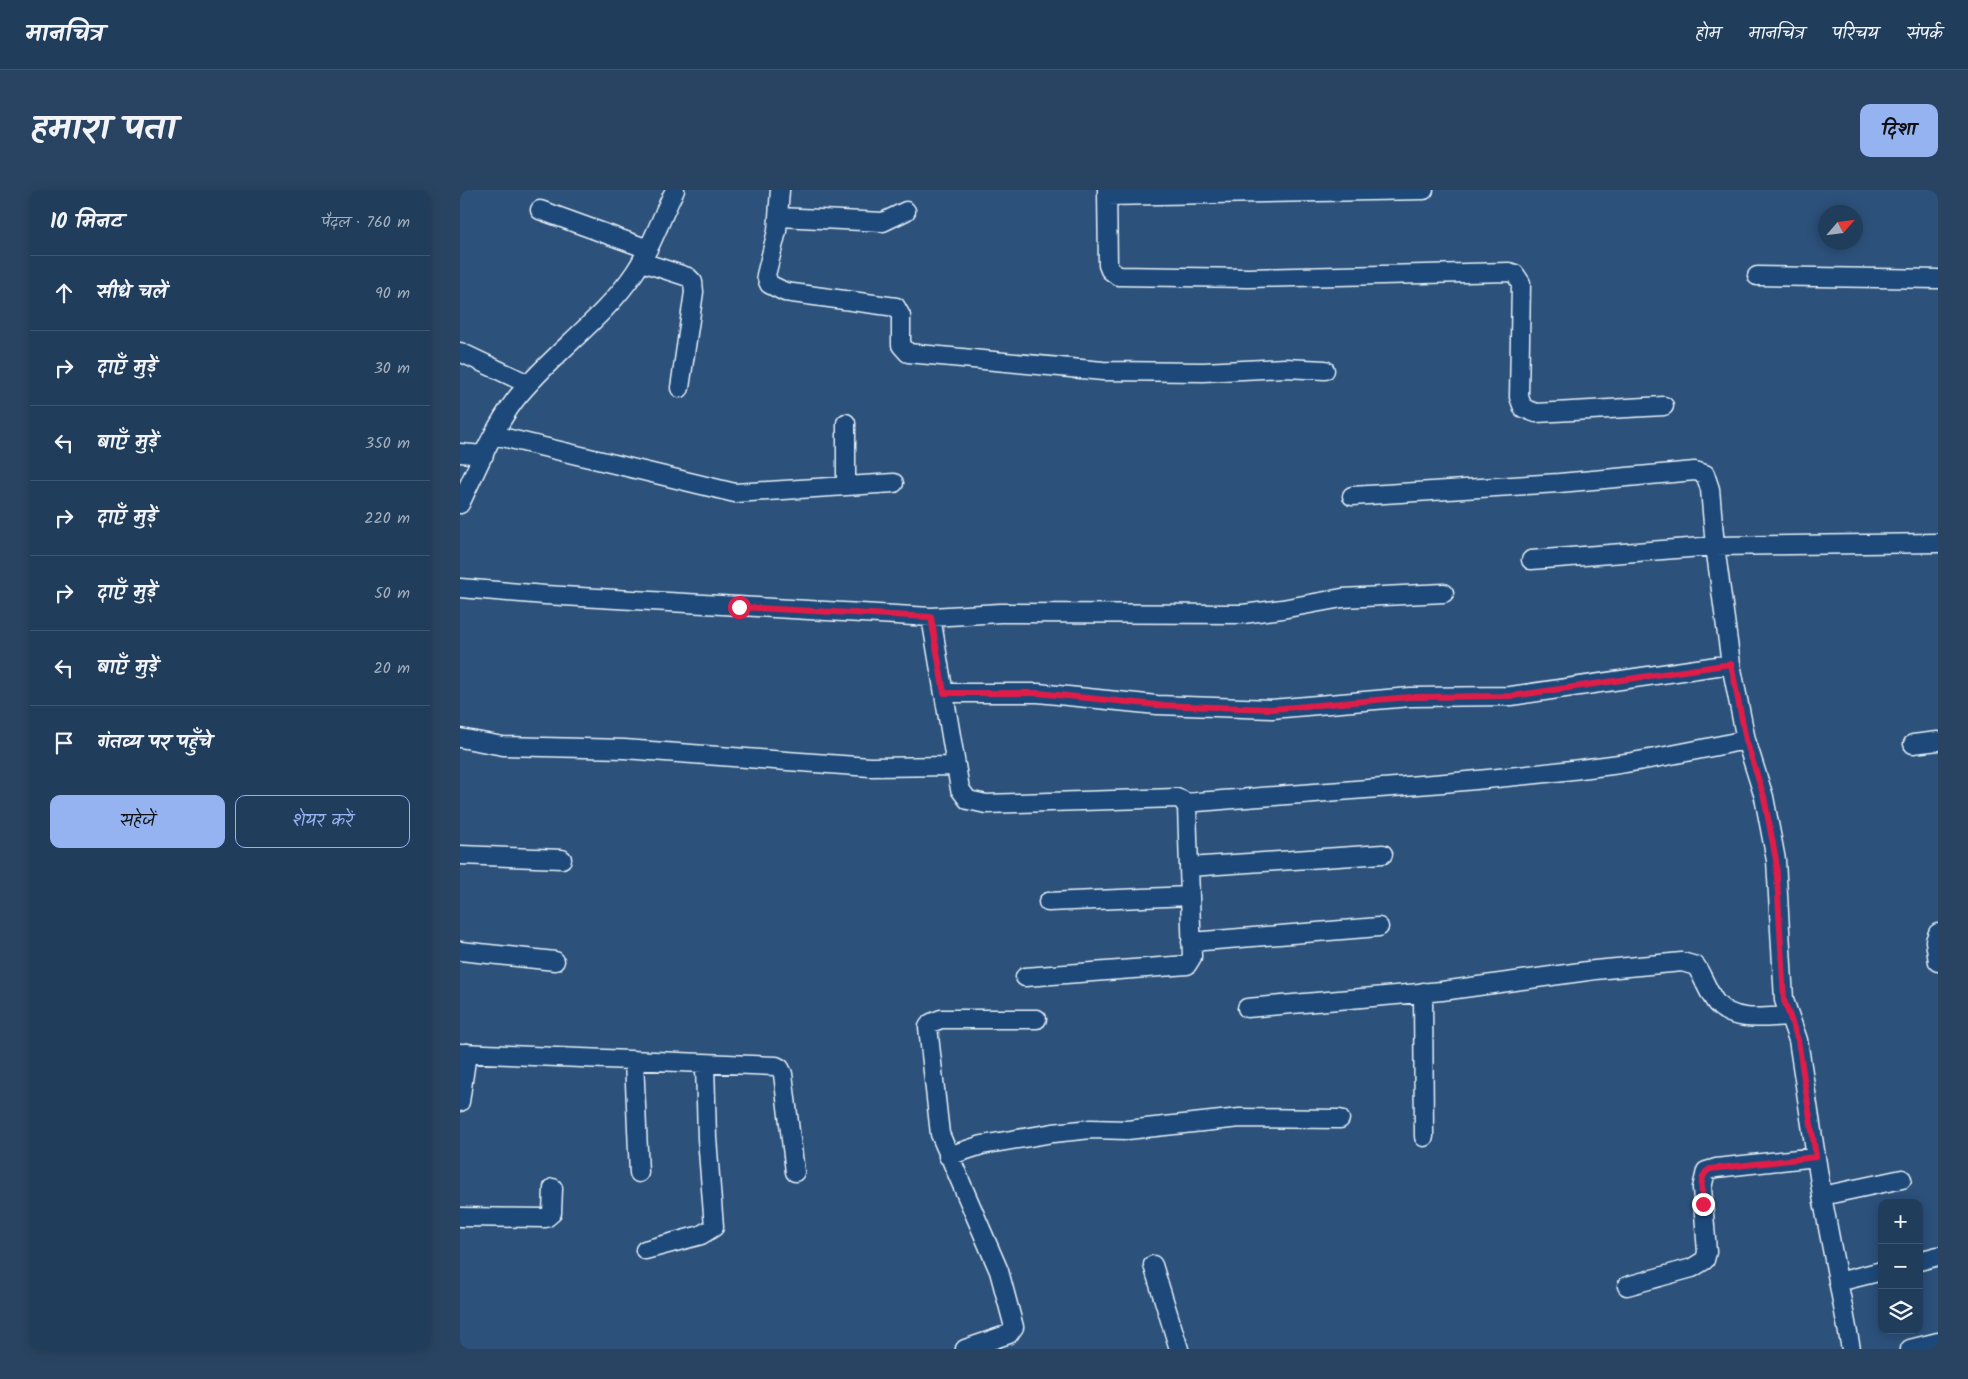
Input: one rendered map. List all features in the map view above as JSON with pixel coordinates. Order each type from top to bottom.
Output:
[{"type":"street","points":[[460,504],[494,435],[515,401],[528,384],[616,296],[645,256],[675,190]]},
{"type":"street","points":[[780,190],[779,217],[766,275],[769,284],[785,292],[896,307],[901,316],[901,345],[908,353],[1103,371],[1203,372],[1285,368],[1325,370]]},
{"type":"street","points":[[1424,190],[1107,193],[1108,265],[1110,270],[1118,276],[1248,278],[1508,272],[1515,274],[1521,283],[1519,397],[1523,408],[1536,412],[1664,406]]},
{"type":"street","points":[[540,210],[645,256],[688,277],[693,282],[694,292],[680,388]]},
{"type":"street","points":[[779,217],[882,222],[906,211]]},
{"type":"street","points":[[1757,276],[1938,279]]},
{"type":"street","points":[[460,352],[528,384]]},
{"type":"street","points":[[846,423],[846,486]]},
{"type":"street","points":[[494,435],[735,492],[894,483]]},
{"type":"street","points":[[460,453],[484,455]]},
{"type":"street","points":[[1352,496],[1558,483],[1695,470],[1705,474],[1708,481],[1731,664],[1746,740],[1764,797],[1776,860],[1784,1000],[1798,1040],[1822,1196],[1851,1349]]},
{"type":"street","points":[[1531,560],[1715,546],[1938,543]]},
{"type":"street","points":[[460,588],[546,595],[931,617],[1000,613],[1243,614],[1282,610],[1342,598],[1444,593]]},
{"type":"street","points":[[931,617],[956,766],[964,796],[974,802],[986,804],[1177,798],[1185,803],[1417,786],[1613,765],[1746,740]]},
{"type":"street","points":[[944,693],[1038,693],[1157,705],[1272,709],[1410,697],[1512,696],[1731,664]]},
{"type":"street","points":[[460,738],[503,746],[624,749],[870,767],[956,766]]},
{"type":"street","points":[[1913,744],[1938,741]]},
{"type":"street","points":[[1025,976],[1184,967],[1190,962],[1190,896],[1185,803]]},
{"type":"street","points":[[1189,867],[1383,854]]},
{"type":"street","points":[[460,855],[562,859]]},
{"type":"street","points":[[1048,902],[1190,896]]},
{"type":"street","points":[[1191,942],[1379,927]]},
{"type":"street","points":[[1938,933],[1934,941],[1938,962]]},
{"type":"street","points":[[460,951],[555,961]]},
{"type":"street","points":[[1247,1008],[1423,992],[1595,970],[1688,963],[1696,966],[1718,1004],[1732,1014],[1752,1018],[1789,1016]]},
{"type":"street","points":[[1423,992],[1424,1137]]},
{"type":"street","points":[[965,1349],[1010,1334],[1014,1327],[998,1271],[948,1156],[939,1127],[928,1027],[931,1023],[941,1020],[1037,1019]]},
{"type":"street","points":[[460,1102],[464,1053],[705,1064],[772,1065],[780,1068],[783,1074],[795,1172]]},
{"type":"street","points":[[634,1061],[639,1173]]},
{"type":"street","points":[[645,1250],[701,1235],[714,1227],[705,1064]]},
{"type":"street","points":[[948,1156],[992,1143],[1091,1129],[1127,1130],[1240,1118],[1340,1119]]},
{"type":"street","points":[[1627,1286],[1692,1268],[1705,1260],[1707,1252],[1702,1188],[1706,1171],[1716,1168],[1816,1157]]},
{"type":"street","points":[[1822,1196],[1902,1179]]},
{"type":"street","points":[[460,1217],[546,1218],[552,1213],[553,1188]]},
{"type":"street","points":[[1923,1259],[1938,1256]]},
{"type":"street","points":[[1153,1265],[1179,1349]]},
{"type":"street","points":[[1838,1282],[1878,1272]]},
{"type":"street","points":[[1910,1349],[1938,1342]]},
{"type":"route","points":[[739,607],[931,617],[944,693],[1038,693],[1093,697],[1157,705],[1228,709],[1272,709],[1410,697],[1512,696],[1731,664],[1746,740],[1764,797],[1772,834],[1778,886],[1779,937],[1784,1000],[1798,1040],[1816,1157],[1710,1169],[1706,1171],[1702,1180],[1703,1204]]}]
